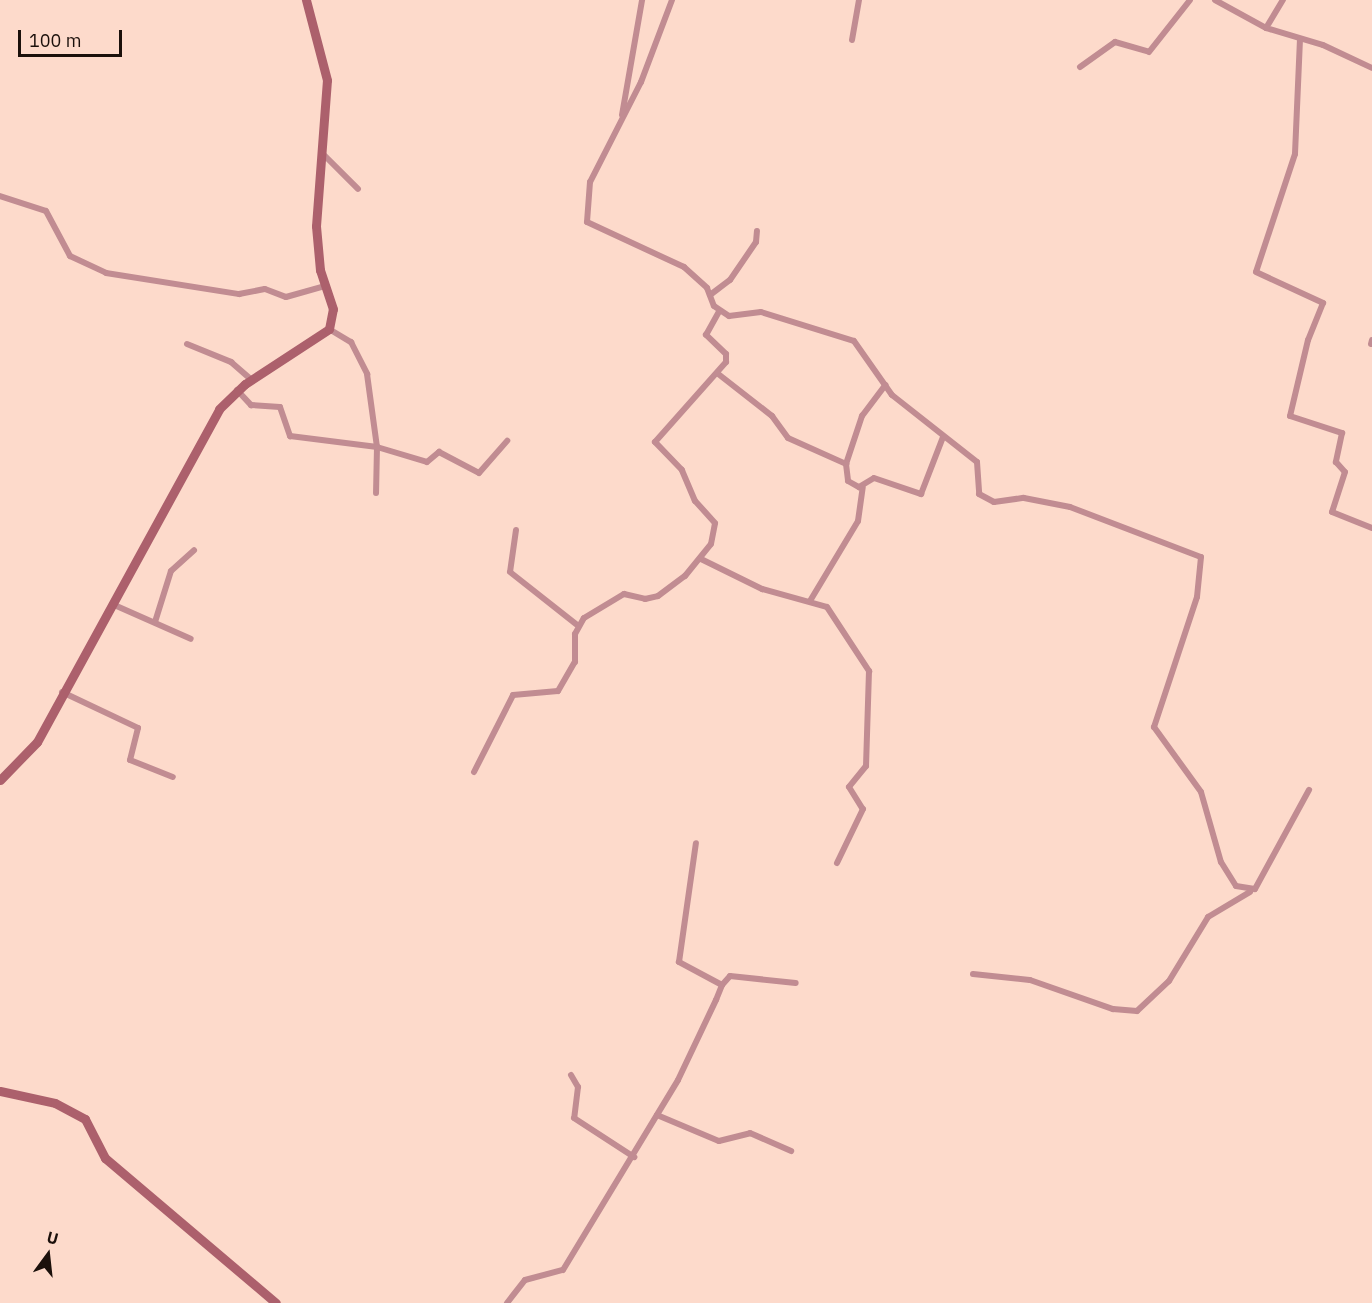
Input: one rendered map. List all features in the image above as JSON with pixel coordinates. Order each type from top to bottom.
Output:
[{"type":"street","points":[[0,780],[31,751],[219,409],[237,390],[329,329],[333,309],[325,286],[316,226],[324,154],[327,80],[306,0]]},
{"type":"street","points":[[621,122],[642,0]]},
{"type":"street","points":[[672,0],[621,122],[590,182],[587,222],[669,257],[701,281],[719,312],[729,316],[761,312],[843,335],[875,365],[885,384],[943,437],[977,462],[977,492],[994,502],[1024,498],[1070,507],[1203,559],[1197,597],[1154,727],[1201,792],[1228,877],[1251,892]]},
{"type":"street","points":[[852,40],[859,0]]},
{"type":"street","points":[[1080,67],[1115,42],[1149,52],[1190,0]]},
{"type":"street","points":[[1215,0],[1266,28],[1372,68]]},
{"type":"street","points":[[1266,28],[1283,0]]},
{"type":"street","points":[[1300,39],[1295,154],[1256,272],[1323,303],[1308,340],[1290,416],[1342,433],[1336,462],[1345,472],[1332,512],[1372,528]]},
{"type":"street","points":[[324,154],[358,189]]},
{"type":"street","points":[[0,196],[46,211],[70,256],[105,273],[239,294],[265,289],[286,297],[325,286]]},
{"type":"street","points":[[710,295],[730,280],[756,242],[757,231]]},
{"type":"street","points":[[577,625],[624,594],[645,599],[658,596],[701,559],[715,523],[695,501],[682,470],[655,442],[717,373],[727,356],[706,334],[719,312]]},
{"type":"street","points":[[329,329],[361,354],[377,447],[376,493]]},
{"type":"street","points":[[187,344],[231,362],[252,380]]},
{"type":"street","points":[[717,373],[772,416],[782,434],[846,464]]},
{"type":"street","points":[[864,487],[848,481],[846,464],[862,416],[885,384]]},
{"type":"street","points":[[237,390],[251,405],[280,407],[290,436],[377,447],[427,462],[439,452],[482,474],[507,441]]},
{"type":"street","points":[[810,601],[858,521],[866,478],[874,478],[921,494],[943,437]]},
{"type":"street","points":[[516,530],[510,572],[577,625]]},
{"type":"street","points":[[155,622],[171,571],[194,550]]},
{"type":"street","points":[[701,559],[762,589],[810,601],[831,610],[870,675],[866,766],[849,787],[863,809],[837,863]]},
{"type":"street","points":[[112,604],[191,639]]},
{"type":"street","points":[[474,772],[513,695],[558,691],[575,662],[577,625]]},
{"type":"street","points":[[62,691],[138,728],[130,760],[173,777]]},
{"type":"street","points":[[973,974],[1030,980],[1113,1009],[1137,1011],[1169,981],[1208,917],[1251,892],[1309,790]]},
{"type":"street","points":[[696,843],[679,962],[722,985]]},
{"type":"street","points":[[507,1303],[525,1280],[563,1270],[634,1156],[722,985],[730,976],[796,983]]},
{"type":"street","points":[[572,1075],[578,1088],[574,1118],[634,1156]]},
{"type":"street","points":[[0,1091],[56,1103],[85,1119],[105,1158],[276,1303]]},
{"type":"street","points":[[657,1115],[719,1141],[750,1133],[791,1151]]}]
